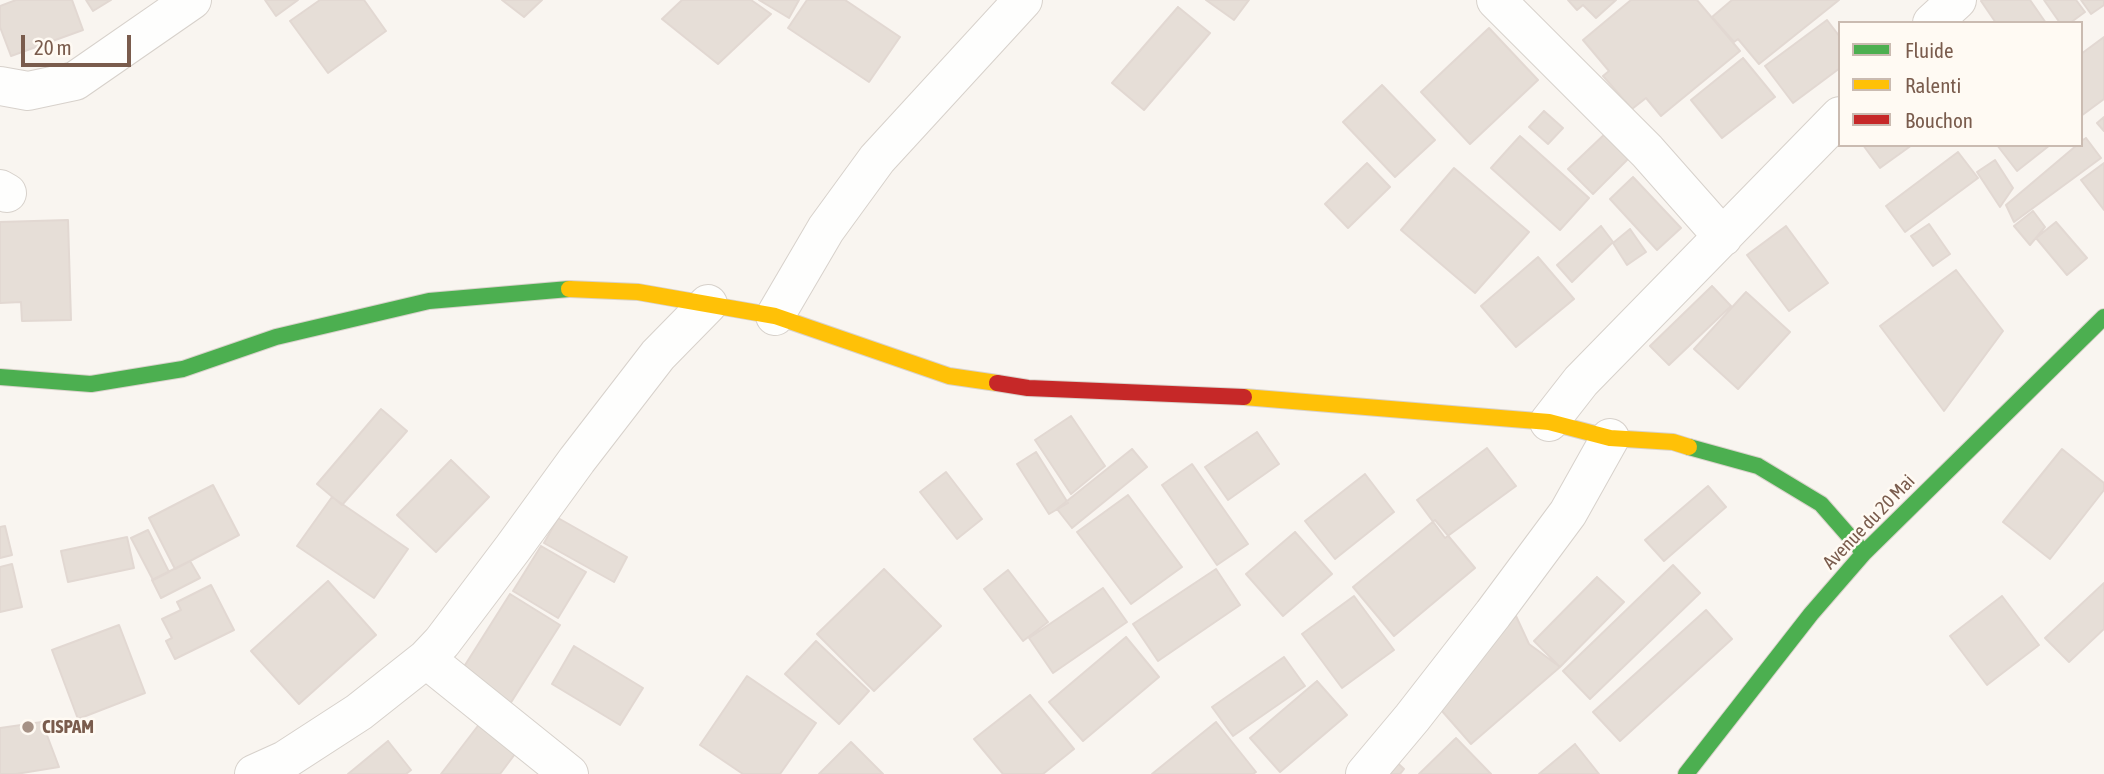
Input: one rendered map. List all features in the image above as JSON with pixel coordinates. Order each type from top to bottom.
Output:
[{"type":"street","points":[[0,86],[28,91],[75,81],[192,0]]},
{"type":"street","points":[[775,316],[826,229],[877,159],[1023,0]]},
{"type":"street","points":[[1496,0],[1647,150],[1723,237]]},
{"type":"street","points":[[1934,21],[1956,0]]},
{"type":"street","points":[[1549,422],[1581,381],[1838,118]]},
{"type":"street","points":[[0,377],[91,384],[183,369],[276,337],[429,301],[578,288],[638,292],[775,316],[949,376],[1028,388],[1268,398],[1549,422],[1610,438],[1673,442],[1758,466],[1821,504],[1864,553]]},
{"type":"street","points":[[254,774],[285,760],[359,712],[426,659],[498,569],[658,355],[708,304]]},
{"type":"street","name":"Avenue du 20 Mai","points":[[1686,774],[1811,614],[1864,553],[2104,317]]},
{"type":"street","points":[[1365,774],[1469,645],[1561,523],[1610,438]]},
{"type":"street","points":[[426,659],[569,774]]},
{"type":"building","points":[[16,0],[72,0],[83,30],[11,56],[0,27],[0,6]]},
{"type":"building","points":[[86,0],[111,0],[93,11]]},
{"type":"building","points":[[265,0],[298,0],[276,16]]},
{"type":"building","points":[[320,0],[364,0],[386,31],[328,73],[290,21]]},
{"type":"building","points":[[502,0],[542,0],[524,17]]},
{"type":"building","points":[[682,0],[751,0],[771,14],[718,64],[662,19]]},
{"type":"building","points":[[759,0],[799,0],[789,18]]},
{"type":"building","points":[[807,0],[845,0],[900,37],[869,82],[788,28]]},
{"type":"building","points":[[1206,0],[1249,0],[1234,20]]},
{"type":"building","points":[[1568,0],[1616,0],[1596,18],[1583,5],[1577,10]]},
{"type":"building","points":[[1631,0],[1697,0],[1740,51],[1661,116],[1646,98],[1632,109],[1603,76],[1609,71],[1583,40]]},
{"type":"building","points":[[1732,0],[1839,0],[1759,64],[1738,39],[1734,42],[1712,17]]},
{"type":"building","points":[[2030,0],[2045,21],[1995,21],[1981,1]]},
{"type":"building","points":[[2044,0],[2076,0],[2085,12],[2073,21],[2059,21]]},
{"type":"building","points":[[2081,0],[2104,0],[2104,5],[2091,14]]},
{"type":"building","points":[[1178,7],[1210,33],[1144,110],[1112,83]]},
{"type":"building","points":[[1827,20],[1838,34],[1838,69],[1793,103],[1765,66]]},
{"type":"building","points":[[1489,28],[1538,80],[1470,144],[1421,92]]},
{"type":"building","points":[[2104,37],[2104,99],[2083,115],[2083,53]]},
{"type":"building","points":[[1743,58],[1775,97],[1722,138],[1691,100]]},
{"type":"building","points":[[1382,85],[1435,140],[1395,177],[1343,122]]},
{"type":"building","points":[[1544,111],[1563,128],[1548,144],[1529,127]]},
{"type":"building","points":[[2104,117],[2104,131],[2097,123]]},
{"type":"building","points":[[1608,131],[1632,155],[1593,194],[1568,169]]},
{"type":"building","points":[[1520,136],[1589,198],[1560,230],[1491,168]]},
{"type":"building","points":[[2086,138],[2101,158],[2014,222],[2006,205],[2075,147],[2083,147],[2083,140]]},
{"type":"building","points":[[1864,147],[1909,147],[1880,168]]},
{"type":"building","points":[[1999,147],[2047,147],[2017,171]]},
{"type":"building","points":[[1958,152],[1978,178],[1905,232],[1886,206]]},
{"type":"building","points":[[1995,160],[2013,188],[2000,207],[1977,172]]},
{"type":"building","points":[[1367,163],[1390,187],[1348,228],[1325,204]]},
{"type":"building","points":[[2104,163],[2104,210],[2081,180]]},
{"type":"building","points":[[1454,168],[1529,232],[1475,293],[1401,230]]},
{"type":"building","points":[[1633,177],[1681,228],[1657,250],[1610,199]]},
{"type":"building","points":[[2033,211],[2045,227],[2030,245],[2014,226]]},
{"type":"building","points":[[68,220],[71,320],[22,321],[21,302],[0,303],[0,222]]},
{"type":"building","points":[[2056,222],[2087,258],[2067,275],[2036,238]]},
{"type":"building","points":[[1929,224],[1950,254],[1933,266],[1911,236]]},
{"type":"building","points":[[1601,226],[1613,242],[1572,282],[1557,265]]},
{"type":"building","points":[[1786,226],[1828,283],[1789,311],[1747,255]]},
{"type":"building","points":[[1630,229],[1646,252],[1627,265],[1613,243]]},
{"type":"building","points":[[1538,257],[1574,299],[1516,347],[1481,306]]},
{"type":"building","points":[[1956,270],[2003,331],[1944,411],[1880,326]]},
{"type":"building","points":[[1712,286],[1731,306],[1669,365],[1650,346]]},
{"type":"building","points":[[1746,292],[1790,332],[1738,389],[1694,349]]},
{"type":"building","points":[[381,409],[407,431],[342,505],[317,484]]},
{"type":"building","points":[[1071,416],[1105,466],[1071,494],[1035,440]]},
{"type":"building","points":[[1257,432],[1279,464],[1228,500],[1205,467]]},
{"type":"building","points":[[1487,448],[1516,486],[1445,538],[1417,500]]},
{"type":"building","points":[[1132,449],[1147,467],[1072,528],[1057,509]]},
{"type":"building","points":[[2062,449],[2104,483],[2104,490],[2050,559],[2003,522]]},
{"type":"building","points":[[1036,452],[1068,503],[1049,514],[1017,464]]},
{"type":"building","points":[[451,460],[489,497],[436,552],[397,515]]},
{"type":"building","points":[[1192,464],[1248,544],[1217,565],[1162,485]]},
{"type":"building","points":[[946,472],[982,519],[957,539],[920,492]]},
{"type":"building","points":[[1365,474],[1394,512],[1335,559],[1305,521]]},
{"type":"building","points":[[213,485],[239,535],[175,569],[149,518]]},
{"type":"building","points":[[1708,486],[1726,507],[1664,561],[1645,540]]},
{"type":"building","points":[[1128,495],[1182,567],[1131,604],[1077,532]]},
{"type":"building","points":[[332,497],[408,549],[374,598],[297,546]]},
{"type":"building","points":[[558,518],[627,557],[614,582],[544,543]]},
{"type":"building","points":[[1435,520],[1475,568],[1394,636],[1353,587]]},
{"type":"building","points":[[5,526],[12,555],[0,558],[0,527]]},
{"type":"building","points":[[148,530],[169,572],[153,580],[131,538]]},
{"type":"building","points":[[1295,532],[1332,574],[1283,616],[1246,574]]},
{"type":"building","points":[[127,537],[134,568],[68,582],[61,551]]},
{"type":"building","points":[[541,546],[586,572],[558,618],[513,591]]},
{"type":"building","points":[[190,561],[200,578],[161,598],[152,580]]},
{"type":"building","points":[[12,564],[22,607],[0,612],[0,567]]},
{"type":"building","points":[[1673,565],[1700,593],[1590,699],[1563,671]]},
{"type":"building","points":[[884,569],[941,626],[874,691],[817,634]]},
{"type":"building","points":[[1216,569],[1240,605],[1158,661],[1133,624]]},
{"type":"building","points":[[1008,570],[1048,622],[1023,641],[984,589]]},
{"type":"building","points":[[1597,577],[1624,602],[1560,667],[1534,641]]},
{"type":"building","points":[[328,581],[376,635],[299,704],[251,651]]},
{"type":"building","points":[[2104,583],[2104,629],[2069,662],[2045,638]]},
{"type":"building","points":[[211,585],[234,630],[175,659],[166,641],[172,638],[162,619],[181,610],[177,602]]},
{"type":"building","points":[[1103,588],[1127,622],[1053,673],[1029,638]]},
{"type":"building","points":[[510,594],[560,625],[510,704],[460,673]]},
{"type":"building","points":[[1354,596],[1394,650],[1342,688],[1302,634]]},
{"type":"building","points":[[2002,596],[2039,645],[1987,685],[1950,636]]},
{"type":"building","points":[[1706,610],[1732,639],[1620,741],[1593,712]]},
{"type":"building","points":[[1516,616],[1529,644],[1560,667],[1471,744],[1427,694]]},
{"type":"building","points":[[119,625],[145,693],[78,719],[52,650]]},
{"type":"building","points":[[1126,637],[1159,677],[1083,741],[1049,702]]},
{"type":"building","points":[[816,641],[869,691],[839,724],[785,674]]},
{"type":"building","points":[[574,646],[643,688],[620,725],[552,684]]},
{"type":"building","points":[[1284,657],[1305,686],[1233,736],[1212,707]]},
{"type":"building","points":[[747,676],[816,723],[780,774],[743,774],[700,745]]},
{"type":"building","points":[[1317,681],[1347,715],[1280,772],[1250,738]]},
{"type":"building","points":[[1030,695],[1074,749],[1043,774],[1003,774],[974,739]]},
{"type":"building","points":[[484,718],[521,746],[500,774],[441,774]]},
{"type":"building","points":[[42,722],[59,767],[0,774],[0,728]]},
{"type":"building","points":[[1216,722],[1256,772],[1152,774]]},
{"type":"building","points":[[1456,738],[1491,774],[1419,774]]},
{"type":"building","points":[[388,741],[411,770],[406,774],[348,774]]},
{"type":"building","points":[[851,742],[883,774],[819,774]]},
{"type":"building","points":[[1575,744],[1599,774],[1539,774]]},
{"type":"building","points":[[1386,752],[1404,769],[1400,774],[1365,774]]},
{"type":"traffic: fast","points":[[0,377],[91,384],[183,369],[276,337],[429,301],[569,289]]},
{"type":"traffic: fast","points":[[1686,774],[1811,614],[1864,553],[2104,317]]},
{"type":"traffic: fast","points":[[1689,447],[1758,466],[1821,504],[1864,553]]},
{"type":"traffic: slow","points":[[569,289],[638,292],[775,316],[949,376],[997,383]]},
{"type":"traffic: slow","points":[[1244,397],[1549,422],[1610,438],[1673,442],[1689,447]]},
{"type":"traffic: jam","points":[[997,383],[1028,388],[1244,397]]},
{"type":"place","name":"CISPAM","points":[[28,727]]}]
